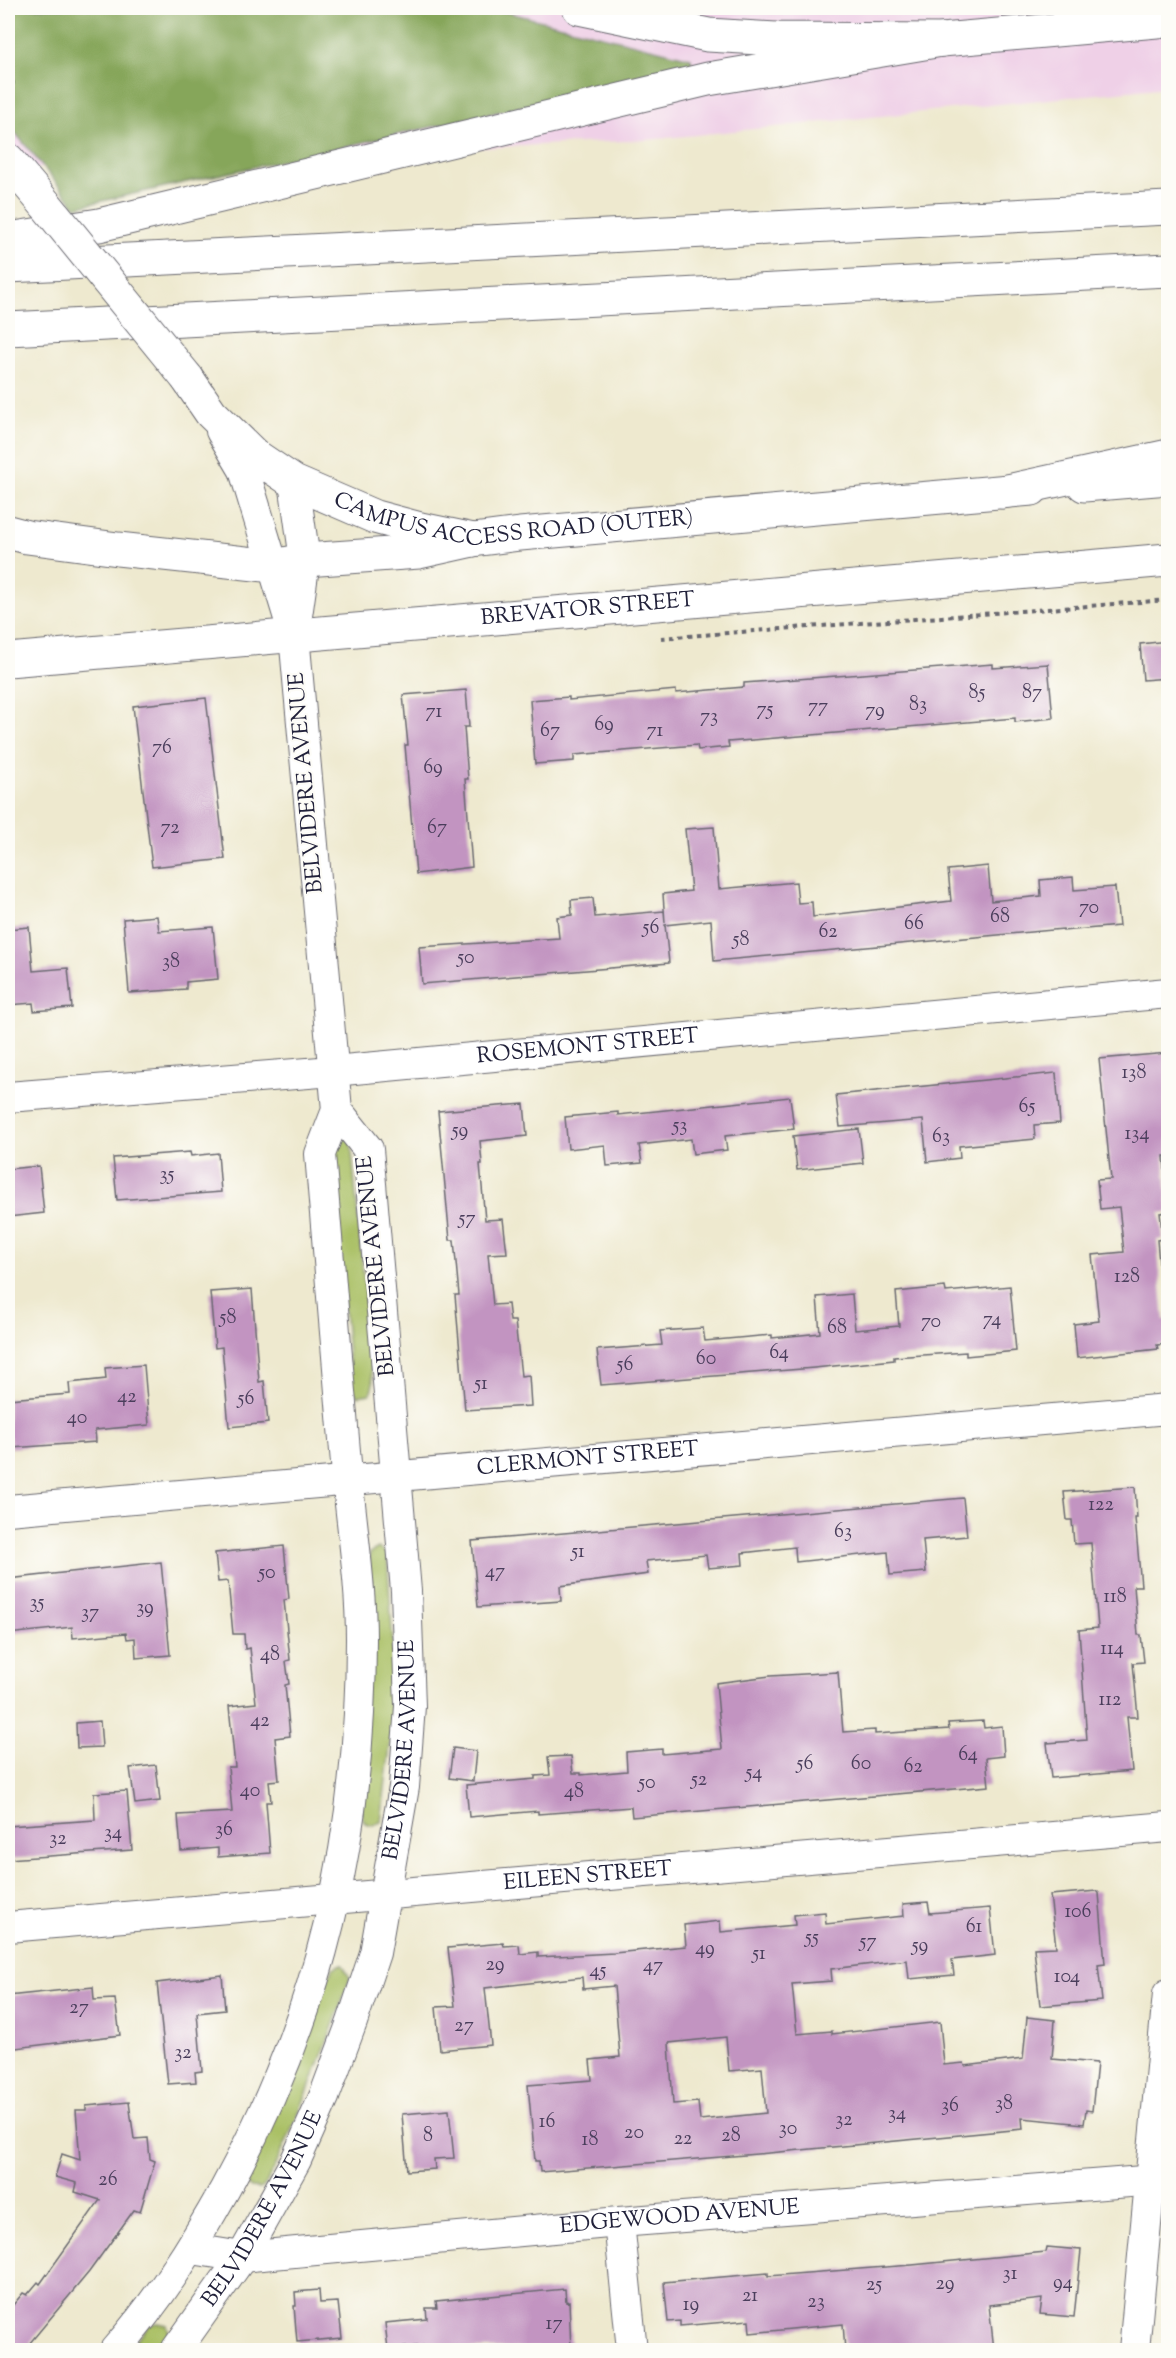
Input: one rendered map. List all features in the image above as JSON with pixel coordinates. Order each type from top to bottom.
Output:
[{"type":"main road","points":[[579,8],[708,35],[776,39],[942,40]]},
{"type":"main road","points":[[8,239],[50,234],[133,218],[698,81],[821,58],[942,40],[1168,20]]},
{"type":"main road","name":"CAMPUS ACCESS ROAD (OUTER)","points":[[8,160],[187,378],[211,413],[254,455],[294,482],[375,517],[474,540],[520,534],[1168,478]]},
{"type":"main road","points":[[8,266],[1168,208]]},
{"type":"main road","points":[[8,329],[1168,270]]},
{"type":"main road","points":[[1003,492],[1168,456]]},
{"type":"main road","points":[[8,532],[27,537],[118,549],[274,566],[305,560],[419,552],[474,540]]},
{"type":"main road","name":"BREVATOR STREET","points":[[8,660],[1168,560]]},
{"type":"street","name":"BELVIDERE AVENUE","points":[[115,2350],[192,2249],[261,2122],[282,2073],[324,1951],[345,1856],[358,1750],[361,1636],[320,1154],[337,1110],[294,635],[244,470],[211,413]]},
{"type":"street","name":"BELVIDERE AVENUE","points":[[294,482],[305,560],[294,635]]},
{"type":"street","name":"ROSEMONT STREET","points":[[8,1097],[333,1071],[1168,993]]},
{"type":"street","name":"BELVIDERE AVENUE","points":[[176,2350],[242,2257],[296,2160],[324,2097],[375,1953],[404,1787],[410,1706],[406,1591],[368,1149],[337,1110]]},
{"type":"street","name":"CLERMONT STREET","points":[[8,1510],[1168,1409]]},
{"type":"street","name":"EILEEN STREET","points":[[8,1927],[1168,1827]]},
{"type":"street","points":[[1134,2350],[1159,2179],[1168,1994]]},
{"type":"street","name":"EDGEWOOD AVENUE","points":[[192,2249],[242,2257],[619,2222],[1159,2179]]},
{"type":"street","points":[[619,2222],[632,2350]]},
{"type":"path","points":[[8,14],[14,8]]},
{"type":"path","points":[[8,71],[13,83],[8,91]]},
{"type":"shaded area","points":[[8,8],[1168,8],[1168,87],[647,140],[8,170]]},
{"type":"green space","points":[[8,8],[490,8],[691,58],[693,68],[76,207],[8,124]]},
{"type":"green space","points":[[339,1134],[351,1142],[373,1384],[370,1394],[358,1396],[351,1389],[330,1143]]},
{"type":"green space","points":[[378,1548],[387,1553],[393,1646],[393,1721],[381,1822],[373,1825],[365,1823],[361,1814],[370,1553]]},
{"type":"green space","points":[[342,1964],[350,1978],[312,2082],[267,2182],[260,2189],[251,2188],[244,2181],[327,1978],[333,1968]]},
{"type":"green space","points":[[158,2323],[167,2325],[170,2335],[157,2350],[128,2350],[149,2325]]},
{"type":"building","points":[[1168,641],[1168,678],[1143,680],[1140,644]]},
{"type":"building","points":[[993,664],[993,668],[1048,664],[1053,718],[1015,722],[1015,718],[728,742],[729,747],[698,750],[697,745],[574,755],[574,761],[535,764],[530,700],[569,697],[569,700],[676,690],[676,693],[744,687],[744,683]]},
{"type":"building","points":[[466,690],[469,727],[464,727],[468,779],[465,779],[472,867],[416,874],[403,695]]},
{"type":"building","points":[[206,698],[225,859],[152,867],[133,706]]},
{"type":"building","points":[[714,827],[719,889],[796,882],[798,903],[812,902],[813,917],[951,901],[948,870],[988,866],[991,901],[1041,896],[1040,880],[1073,877],[1074,890],[1115,887],[1119,926],[1063,931],[1063,929],[714,961],[711,920],[665,925],[669,963],[422,984],[419,947],[559,938],[557,917],[572,915],[571,900],[593,898],[595,917],[664,911],[665,923],[663,894],[691,891],[685,829]]},
{"type":"building","points":[[157,916],[159,931],[213,927],[218,979],[186,982],[186,989],[129,993],[123,919]]},
{"type":"building","points":[[29,927],[33,971],[68,968],[72,1008],[34,1011],[33,1003],[8,1005],[8,929]]},
{"type":"building","points":[[1168,1053],[1168,1156],[1164,1156],[1168,1212],[1160,1213],[1163,1239],[1157,1240],[1168,1344],[1157,1345],[1158,1349],[1077,1358],[1074,1324],[1099,1321],[1092,1255],[1124,1252],[1119,1207],[1100,1209],[1097,1180],[1111,1179],[1099,1059]]},
{"type":"building","points":[[1056,1073],[1060,1123],[1034,1125],[1035,1139],[959,1146],[960,1158],[927,1162],[923,1120],[840,1127],[836,1095]]},
{"type":"building","points":[[790,1097],[794,1129],[725,1136],[727,1150],[693,1154],[691,1139],[639,1145],[642,1163],[607,1166],[605,1145],[568,1149],[565,1117],[618,1112],[618,1115]]},
{"type":"building","points":[[524,1104],[527,1136],[480,1141],[482,1164],[480,1164],[485,1220],[503,1219],[507,1253],[488,1254],[493,1305],[508,1304],[510,1321],[515,1321],[521,1376],[529,1375],[531,1406],[465,1410],[455,1295],[459,1295],[454,1240],[450,1240],[438,1111]]},
{"type":"building","points":[[859,1129],[863,1163],[797,1170],[793,1136]]},
{"type":"building","points":[[190,1152],[191,1156],[218,1153],[221,1192],[117,1200],[113,1158]]},
{"type":"building","points":[[39,1166],[44,1213],[8,1217],[8,1169]]},
{"type":"building","points":[[1010,1286],[1016,1351],[966,1356],[966,1352],[894,1357],[894,1360],[814,1368],[601,1385],[597,1350],[662,1345],[660,1331],[703,1328],[705,1341],[820,1333],[817,1297],[852,1294],[855,1330],[899,1326],[896,1292],[945,1287],[946,1292]]},
{"type":"building","points":[[252,1289],[259,1382],[264,1381],[268,1423],[229,1427],[222,1347],[215,1348],[210,1292]]},
{"type":"building","points":[[144,1365],[149,1425],[95,1430],[96,1442],[11,1448],[8,1399],[70,1394],[69,1383],[106,1379],[105,1368]]},
{"type":"building","points":[[1135,1487],[1137,1518],[1135,1518],[1141,1586],[1134,1586],[1138,1635],[1141,1635],[1144,1662],[1133,1663],[1138,1717],[1127,1717],[1132,1771],[1051,1778],[1047,1743],[1087,1740],[1079,1630],[1098,1628],[1091,1543],[1074,1544],[1072,1520],[1067,1520],[1064,1492]]},
{"type":"building","points":[[963,1498],[967,1536],[923,1540],[926,1572],[890,1575],[888,1552],[796,1562],[795,1547],[742,1553],[743,1565],[708,1568],[706,1555],[646,1561],[648,1574],[560,1586],[561,1601],[478,1607],[472,1541]]},
{"type":"building","points":[[284,1546],[289,1599],[284,1600],[290,1660],[286,1661],[289,1684],[285,1685],[290,1736],[275,1738],[279,1780],[269,1781],[271,1802],[266,1802],[270,1853],[218,1857],[218,1848],[181,1851],[178,1815],[232,1812],[228,1767],[235,1767],[229,1706],[256,1703],[250,1648],[245,1649],[244,1634],[233,1634],[228,1581],[218,1582],[215,1553]]},
{"type":"building","points":[[161,1562],[170,1655],[136,1658],[135,1638],[127,1639],[126,1633],[73,1638],[72,1627],[8,1634],[8,1579]]},
{"type":"building","points":[[838,1672],[843,1732],[875,1730],[875,1734],[949,1729],[948,1723],[983,1721],[984,1728],[1002,1726],[1004,1756],[986,1758],[989,1786],[632,1817],[631,1807],[469,1817],[466,1785],[535,1779],[535,1776],[550,1775],[548,1757],[571,1756],[573,1773],[581,1773],[581,1775],[627,1771],[626,1752],[662,1749],[662,1754],[722,1749],[716,1683],[770,1676]]},
{"type":"building","points":[[100,1721],[102,1747],[77,1748],[76,1723]]},
{"type":"building","points":[[453,1748],[476,1751],[473,1781],[449,1778]]},
{"type":"building","points":[[156,1765],[160,1801],[135,1804],[130,1768]]},
{"type":"building","points":[[127,1791],[132,1850],[8,1859],[8,1826],[95,1820],[94,1793]]},
{"type":"building","points":[[1097,1891],[1105,1964],[1098,1965],[1102,2001],[1040,2006],[1034,1948],[1056,1947],[1050,1895]]},
{"type":"building","points":[[928,1902],[930,1913],[990,1908],[995,1955],[952,1960],[954,1975],[909,1979],[907,1960],[831,1969],[832,1981],[792,1984],[797,2034],[832,2031],[832,2034],[940,2022],[944,2065],[964,2063],[965,2066],[1023,2059],[1027,2017],[1055,2020],[1052,2059],[1097,2063],[1092,2111],[1086,2110],[1084,2124],[1022,2118],[1023,2129],[540,2172],[539,2161],[535,2161],[528,2085],[592,2080],[590,2060],[620,2057],[614,1986],[583,1989],[582,1977],[485,1988],[491,2045],[440,2050],[436,2007],[455,2006],[448,1948],[503,1943],[504,1946],[519,1945],[520,1954],[538,1952],[538,1957],[614,1953],[686,1946],[684,1925],[720,1921],[721,1932],[795,1925],[794,1915],[825,1912],[826,1924],[904,1916],[903,1904]],"holes":[[[726,2037],[729,2071],[762,2068],[766,2113],[700,2120],[698,2102],[673,2104],[669,2043]]]},
{"type":"building","points":[[222,1975],[225,2010],[197,2013],[202,2071],[195,2072],[196,2082],[168,2084],[157,1983]]},
{"type":"building","points":[[93,1987],[94,2000],[115,1999],[120,2035],[8,2049],[8,1996]]},
{"type":"building","points":[[129,2102],[134,2139],[148,2138],[150,2159],[155,2161],[140,2212],[134,2210],[89,2272],[24,2350],[8,2350],[8,2311],[23,2293],[27,2295],[38,2282],[40,2284],[100,2200],[75,2192],[77,2183],[55,2177],[62,2154],[80,2160],[76,2110],[86,2110],[86,2106]]},
{"type":"building","points":[[449,2110],[454,2158],[434,2159],[435,2169],[407,2171],[402,2114]]},
{"type":"building","points":[[1047,2247],[1081,2250],[1074,2317],[1040,2314],[1042,2299],[989,2305],[994,2350],[845,2350],[843,2324],[750,2333],[749,2320],[680,2326],[680,2321],[668,2322],[664,2282],[768,2273],[768,2276],[912,2265],[1046,2252]]},
{"type":"building","points":[[565,2289],[566,2302],[569,2301],[571,2350],[541,2350],[540,2348],[430,2350],[429,2345],[388,2349],[385,2323],[427,2319],[426,2308],[437,2308],[436,2301]]},
{"type":"building","points":[[319,2290],[320,2303],[338,2302],[342,2338],[297,2342],[295,2292]]}]
